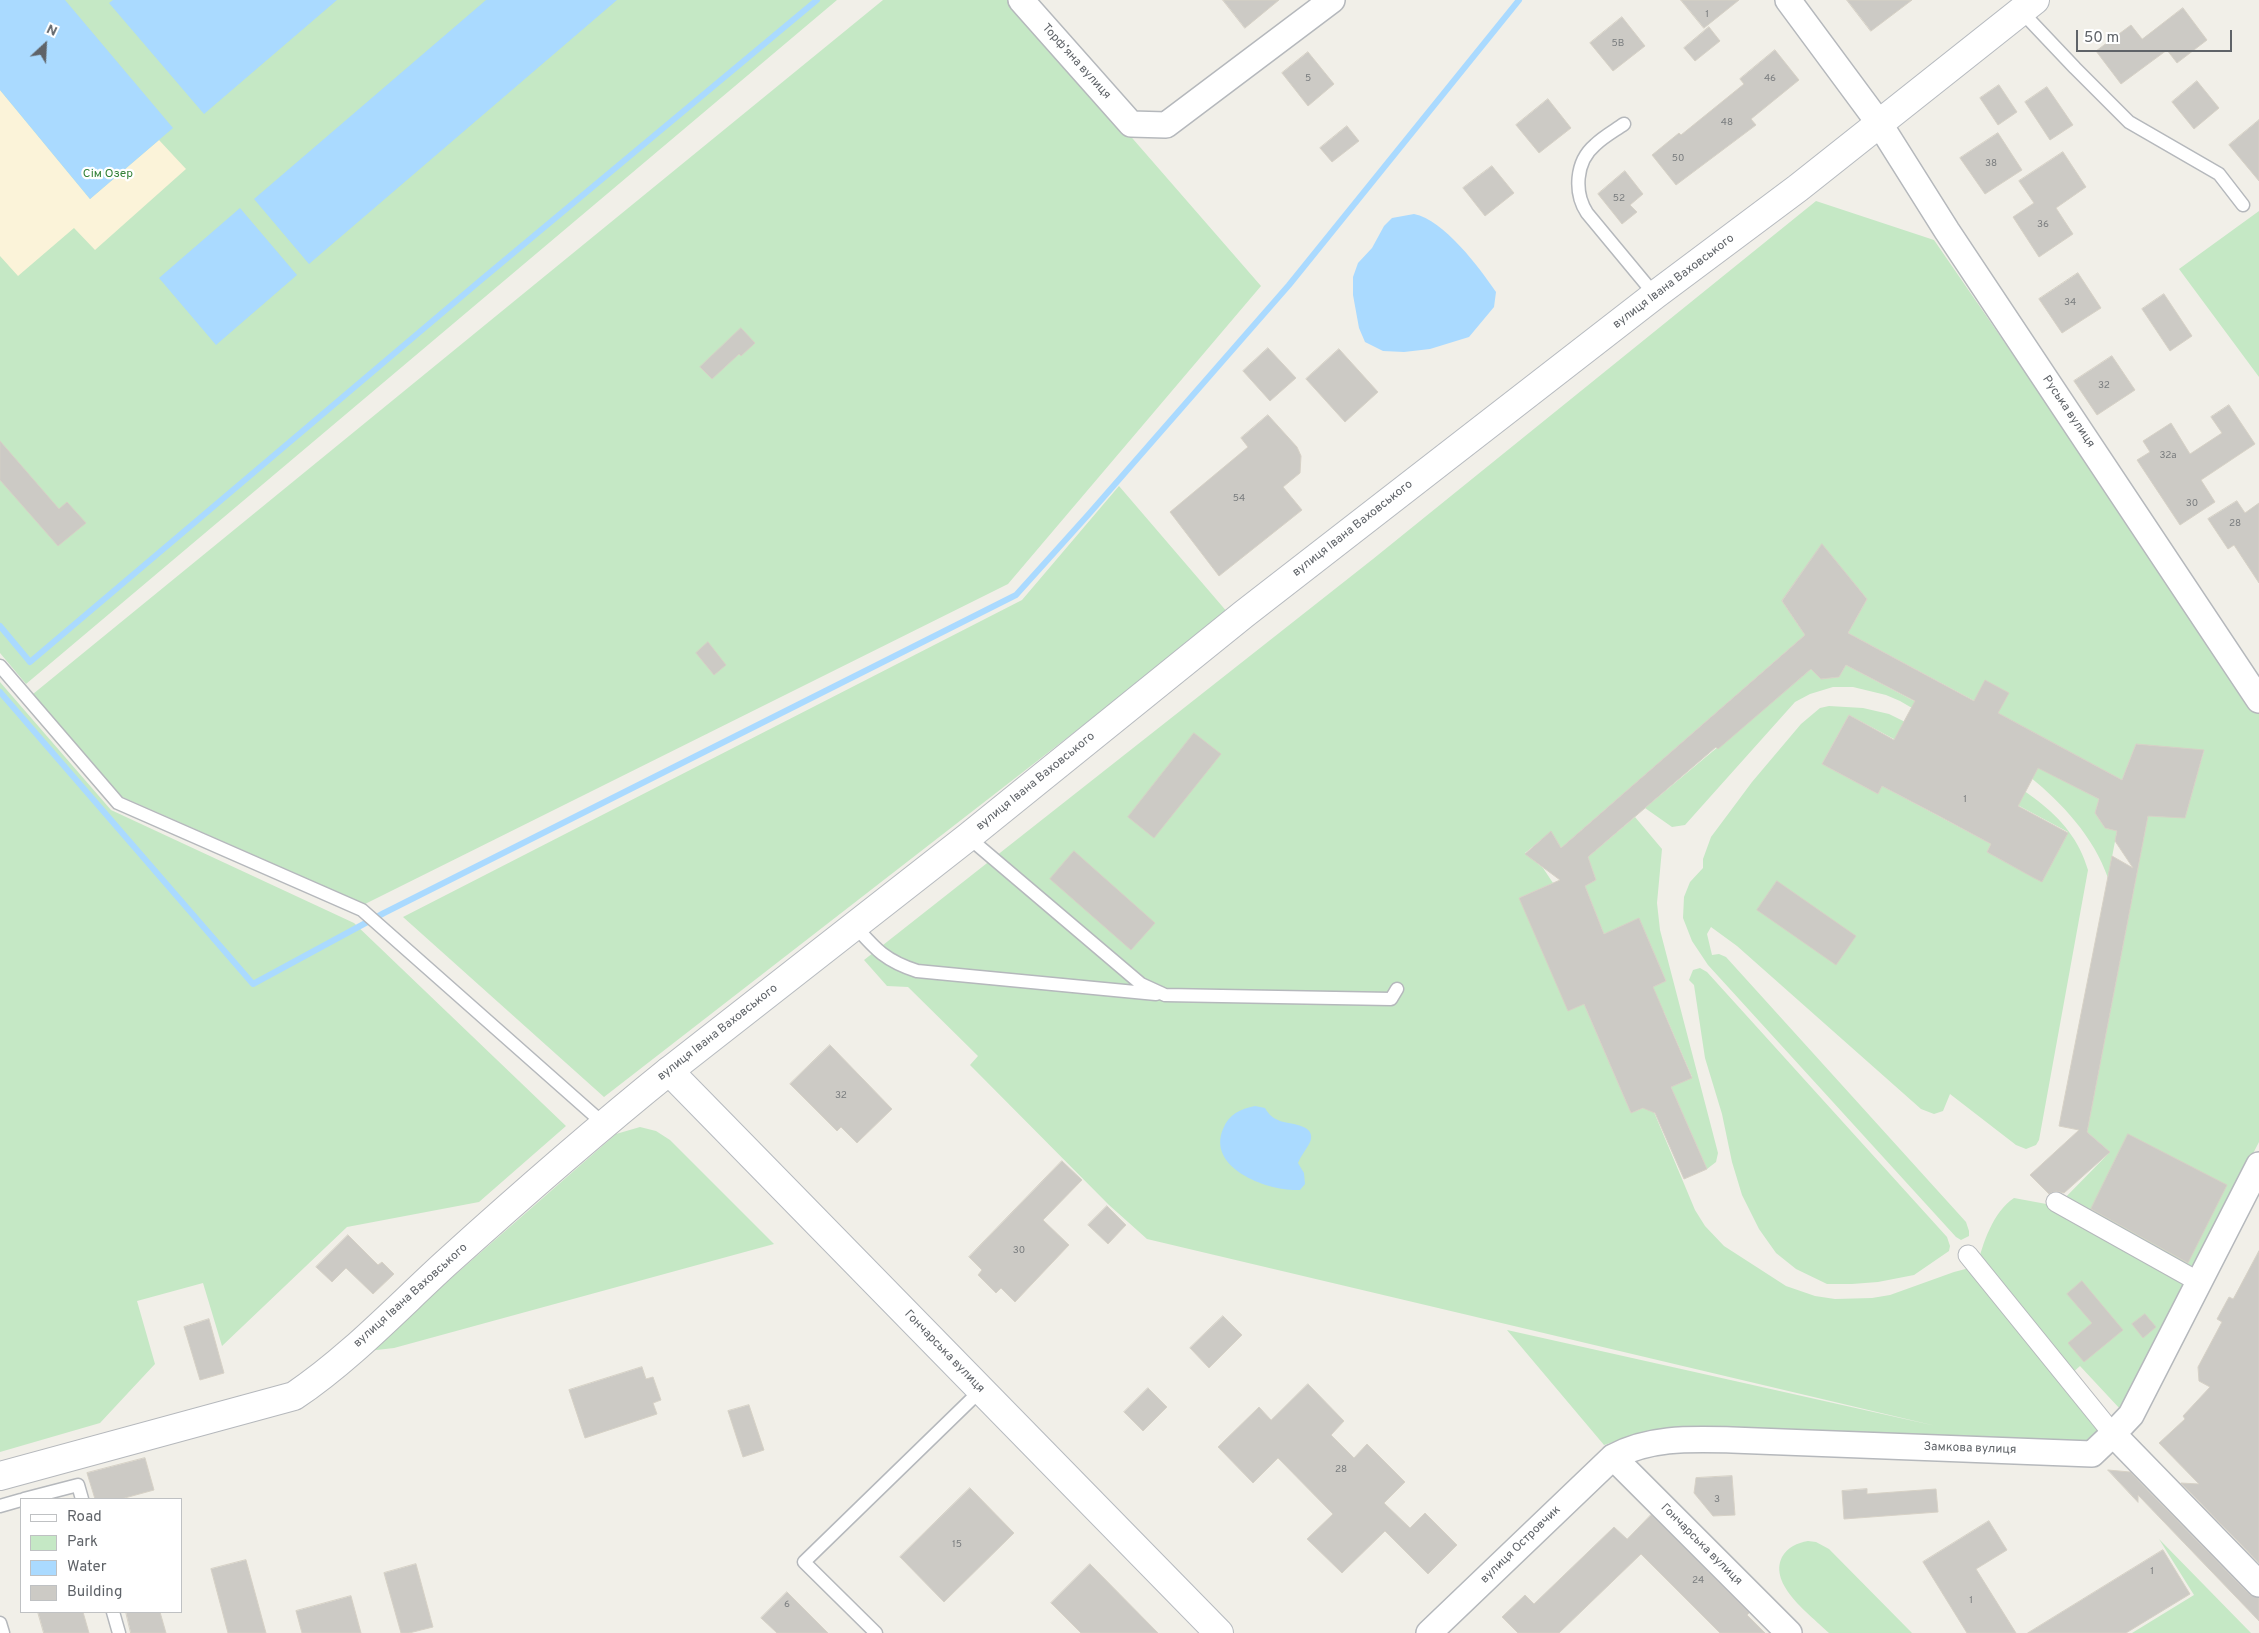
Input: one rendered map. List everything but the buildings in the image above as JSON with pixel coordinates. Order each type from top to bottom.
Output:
[{"type":"main road","name":"вулиця Івана Ваховського","points":[[0,1476],[294,1396],[333,1366],[490,1223],[604,1124],[669,1071],[968,837],[1244,614],[1655,295],[1798,188],[2028,5]]},
{"type":"main road","name":"Гончарська вулиця","points":[[669,1071],[1219,1633]]},
{"type":"street","name":"Торфʼяна вулиця","points":[[1021,0],[1131,124],[1166,125],[1332,0]]},
{"type":"street","name":"Руська вулиця","points":[[1788,0],[1879,123],[1953,239],[2259,700]]},
{"type":"street","name":"Замкова вулиця","points":[[1613,1457],[1628,1448],[1651,1442],[1716,1439],[2092,1454],[2131,1415],[2259,1165]]},
{"type":"street","points":[[2056,1202],[2199,1282]]},
{"type":"street","points":[[1968,1255],[2113,1434],[2259,1584]]},
{"type":"street","name":"вулиця Островчик","points":[[1429,1633],[1613,1457]]},
{"type":"street","name":"Гончарська вулиця","points":[[1613,1457],[1789,1633]]},
{"type":"lane","points":[[2028,5],[2075,68],[2129,122],[2219,174],[2243,205]]},
{"type":"lane","points":[[1624,124],[1594,145],[1586,154],[1580,172],[1578,193],[1587,213],[1655,295]]},
{"type":"lane","points":[[0,666],[118,802],[362,910],[604,1124]]},
{"type":"lane","points":[[968,837],[1141,984],[1166,995]]},
{"type":"lane","points":[[856,926],[876,950],[896,964],[917,971],[1166,995],[1391,999],[1397,989]]},
{"type":"lane","points":[[876,1633],[804,1562],[981,1390]]},
{"type":"lane","points":[[30,1498],[78,1485],[82,1498]]},
{"type":"lane","points":[[0,1506],[20,1501]]},
{"type":"lane","points":[[113,1613],[118,1633]]},
{"type":"lane","points":[[0,1623],[3,1633]]},
{"type":"green space","name":"Сім Озер","points":[[0,0],[837,0],[26,684],[0,653]]},
{"type":"green space","points":[[883,0],[1012,0],[1261,286],[1008,584],[365,904],[120,796],[33,694]]},
{"type":"green space","points":[[1816,201],[1934,240],[2259,712],[2259,1142],[2121,1410],[2080,1366],[2060,1384],[2098,1431],[2084,1442],[1716,1426],[1647,1431],[1604,1445],[1507,1330],[1936,1426],[1147,1239],[1109,1205],[970,1065],[978,1056],[908,987],[887,986],[864,960],[1373,559]],"holes":[[[1822,545],[1867,599],[1848,633],[2122,780],[2136,744],[2204,751],[2185,817],[2148,816],[2087,1132],[2110,1152],[2057,1206],[2014,1198],[2000,1211],[1990,1229],[1977,1266],[1954,1272],[1890,1295],[1872,1298],[1835,1299],[1815,1296],[1786,1286],[1724,1246],[1705,1226],[1695,1210],[1651,1105],[1631,1113],[1584,1004],[1519,898],[1553,883],[1543,868],[1525,853],[1551,832],[1561,848],[1805,635],[1782,601]]]},
{"type":"green space","points":[[2259,211],[2259,377],[2179,269]]},
{"type":"green space","points":[[1119,486],[1228,613],[604,1097],[403,917],[1022,600]]},
{"type":"green space","points":[[1846,665],[2099,799],[2095,813],[2105,828],[2117,831],[2108,878],[2086,835],[2076,822],[2054,798],[2030,777],[1900,701],[1886,695],[1853,687],[1833,687],[1810,694],[1795,702],[1685,825],[1672,827],[1645,808],[1811,669],[1821,679],[1839,677]]},
{"type":"green space","points":[[0,682],[111,810],[354,923],[566,1126],[479,1202],[347,1227],[222,1346],[203,1283],[137,1301],[155,1364],[100,1423],[0,1452]]},
{"type":"green space","points":[[1829,706],[1863,708],[1889,714],[2001,776],[2038,801],[2069,831],[2080,849],[2088,870],[2039,1140],[2036,1145],[2026,1149],[2016,1145],[1950,1094],[1943,1111],[1934,1114],[1921,1109],[1737,946],[1711,927],[1707,934],[1712,955],[1719,954],[1726,957],[1966,1222],[1969,1236],[1961,1240],[1956,1237],[1708,965],[1692,941],[1683,918],[1684,897],[1690,882],[1703,868],[1703,859],[1711,837],[1752,782],[1801,724],[1820,708]],"holes":[[[1849,715],[2068,832],[2042,881],[1987,852],[1991,844],[1882,786],[1878,794],[1822,764]]]},
{"type":"green space","points":[[1635,817],[1662,849],[1657,903],[1660,930],[1718,1153],[1716,1162],[1707,1169],[1671,1087],[1692,1077],[1664,1012],[1632,996],[1666,981],[1639,919],[1604,934],[1585,886],[1596,880],[1588,857]]},
{"type":"green space","points":[[1700,968],[1707,972],[1947,1237],[1950,1246],[1949,1251],[1914,1275],[1878,1282],[1852,1284],[1827,1284],[1796,1269],[1776,1253],[1759,1229],[1742,1195],[1732,1162],[1722,1114],[1705,1058],[1694,985],[1689,980],[1693,970]]},
{"type":"green space","points":[[640,1127],[656,1131],[670,1140],[774,1244],[394,1348],[368,1351],[616,1134]]},
{"type":"green space","points":[[2159,1539],[2251,1633],[2132,1633],[2194,1595]]},
{"type":"green space","points":[[1808,1541],[1816,1542],[1829,1549],[1912,1633],[1829,1633],[1794,1599],[1786,1589],[1781,1578],[1779,1568],[1784,1554],[1793,1546]]},
{"type":"sand","points":[[0,90],[90,199],[159,140],[186,169],[95,250],[74,228],[18,276],[0,256]]},
{"type":"water","points":[[0,0],[65,0],[173,128],[90,199],[0,90]]},
{"type":"water","points":[[113,0],[337,0],[204,114],[109,3]]},
{"type":"water","points":[[486,0],[617,0],[309,264],[254,199]]},
{"type":"water","points":[[240,208],[297,275],[216,345],[159,278]]},
{"type":"water","points":[[1414,214],[1437,225],[1460,246],[1496,292],[1494,307],[1469,337],[1430,349],[1404,352],[1383,351],[1365,342],[1359,328],[1353,295],[1353,277],[1358,263],[1372,248],[1384,226],[1392,218]]},
{"type":"water","points":[[1255,1106],[1265,1108],[1271,1116],[1280,1121],[1309,1130],[1311,1139],[1298,1163],[1304,1173],[1305,1184],[1300,1190],[1287,1190],[1258,1182],[1232,1166],[1224,1156],[1220,1143],[1225,1124],[1236,1113]]},
{"type":"waterway","points":[[0,626],[30,662],[481,280],[817,0]]},
{"type":"waterway","points":[[0,692],[253,984],[384,913],[1016,595],[1289,285],[1519,0]]}]
